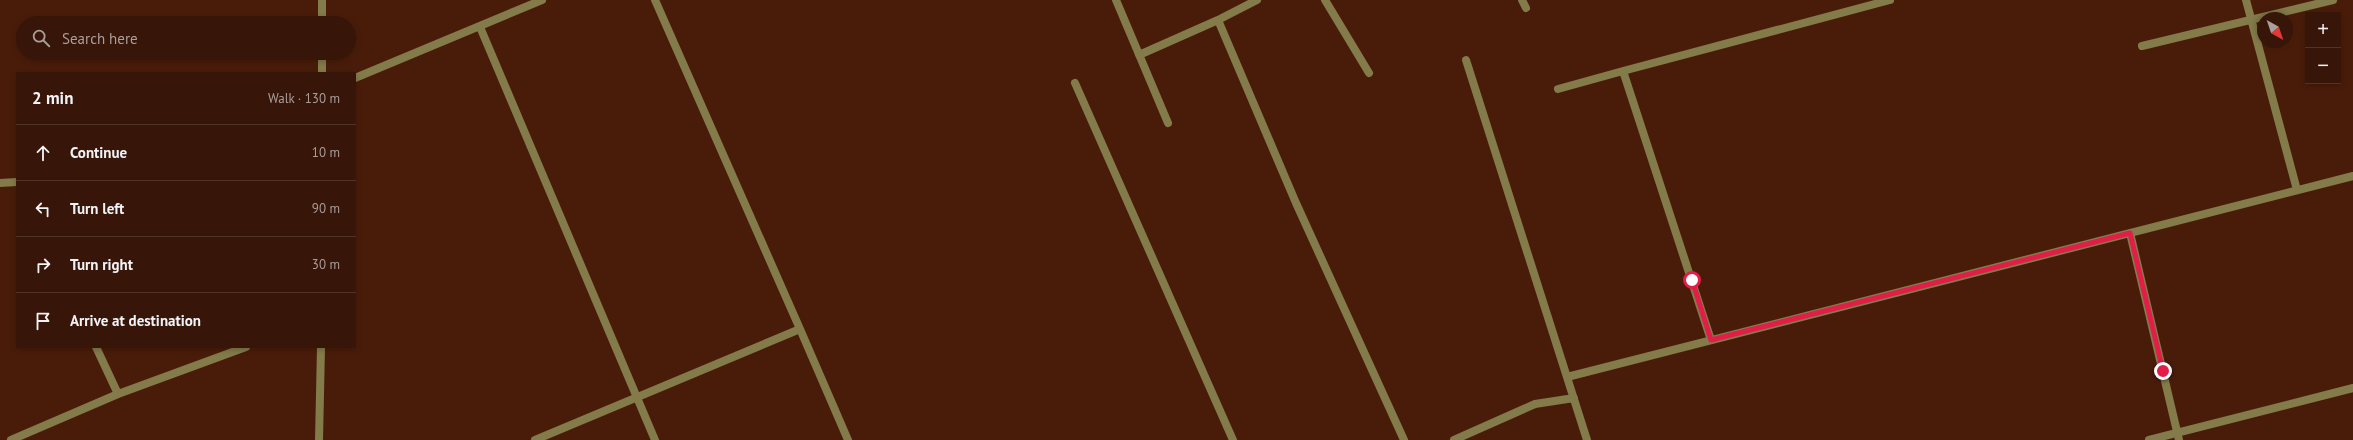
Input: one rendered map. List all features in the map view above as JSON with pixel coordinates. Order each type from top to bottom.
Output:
[{"type":"street","points":[[322,0],[322,16]]},
{"type":"street","points":[[356,78],[542,0]]},
{"type":"street","points":[[655,0],[848,440]]},
{"type":"street","points":[[1116,0],[1168,122]]},
{"type":"street","points":[[1139,55],[1218,20],[1257,0]]},
{"type":"street","points":[[1325,0],[1368,73]]},
{"type":"street","points":[[1522,0],[1526,8]]},
{"type":"street","points":[[1558,89],[1890,0]]},
{"type":"street","points":[[2246,0],[2297,190]]},
{"type":"street","points":[[2142,46],[2333,0]]},
{"type":"street","points":[[1218,20],[1296,203],[1404,440]]},
{"type":"street","points":[[480,27],[655,440]]},
{"type":"street","points":[[322,60],[322,72]]},
{"type":"street","points":[[1466,60],[1587,440]]},
{"type":"street","points":[[1623,71],[1711,340]]},
{"type":"street","points":[[1075,83],[1233,440]]},
{"type":"street","points":[[1567,377],[2353,176]]},
{"type":"street","points":[[0,183],[16,182]]},
{"type":"street","points":[[2130,233],[2179,436]]},
{"type":"street","points":[[535,440],[800,329]]},
{"type":"street","points":[[96,348],[118,394]]},
{"type":"street","points":[[11,440],[118,394],[243,348]]},
{"type":"street","points":[[319,440],[321,348]]},
{"type":"street","points":[[2149,440],[2179,436],[2353,388]]},
{"type":"street","points":[[1454,440],[1536,404],[1574,398]]},
{"type":"route","points":[[1692,280],[1711,340],[2130,233],[2163,371]]}]
